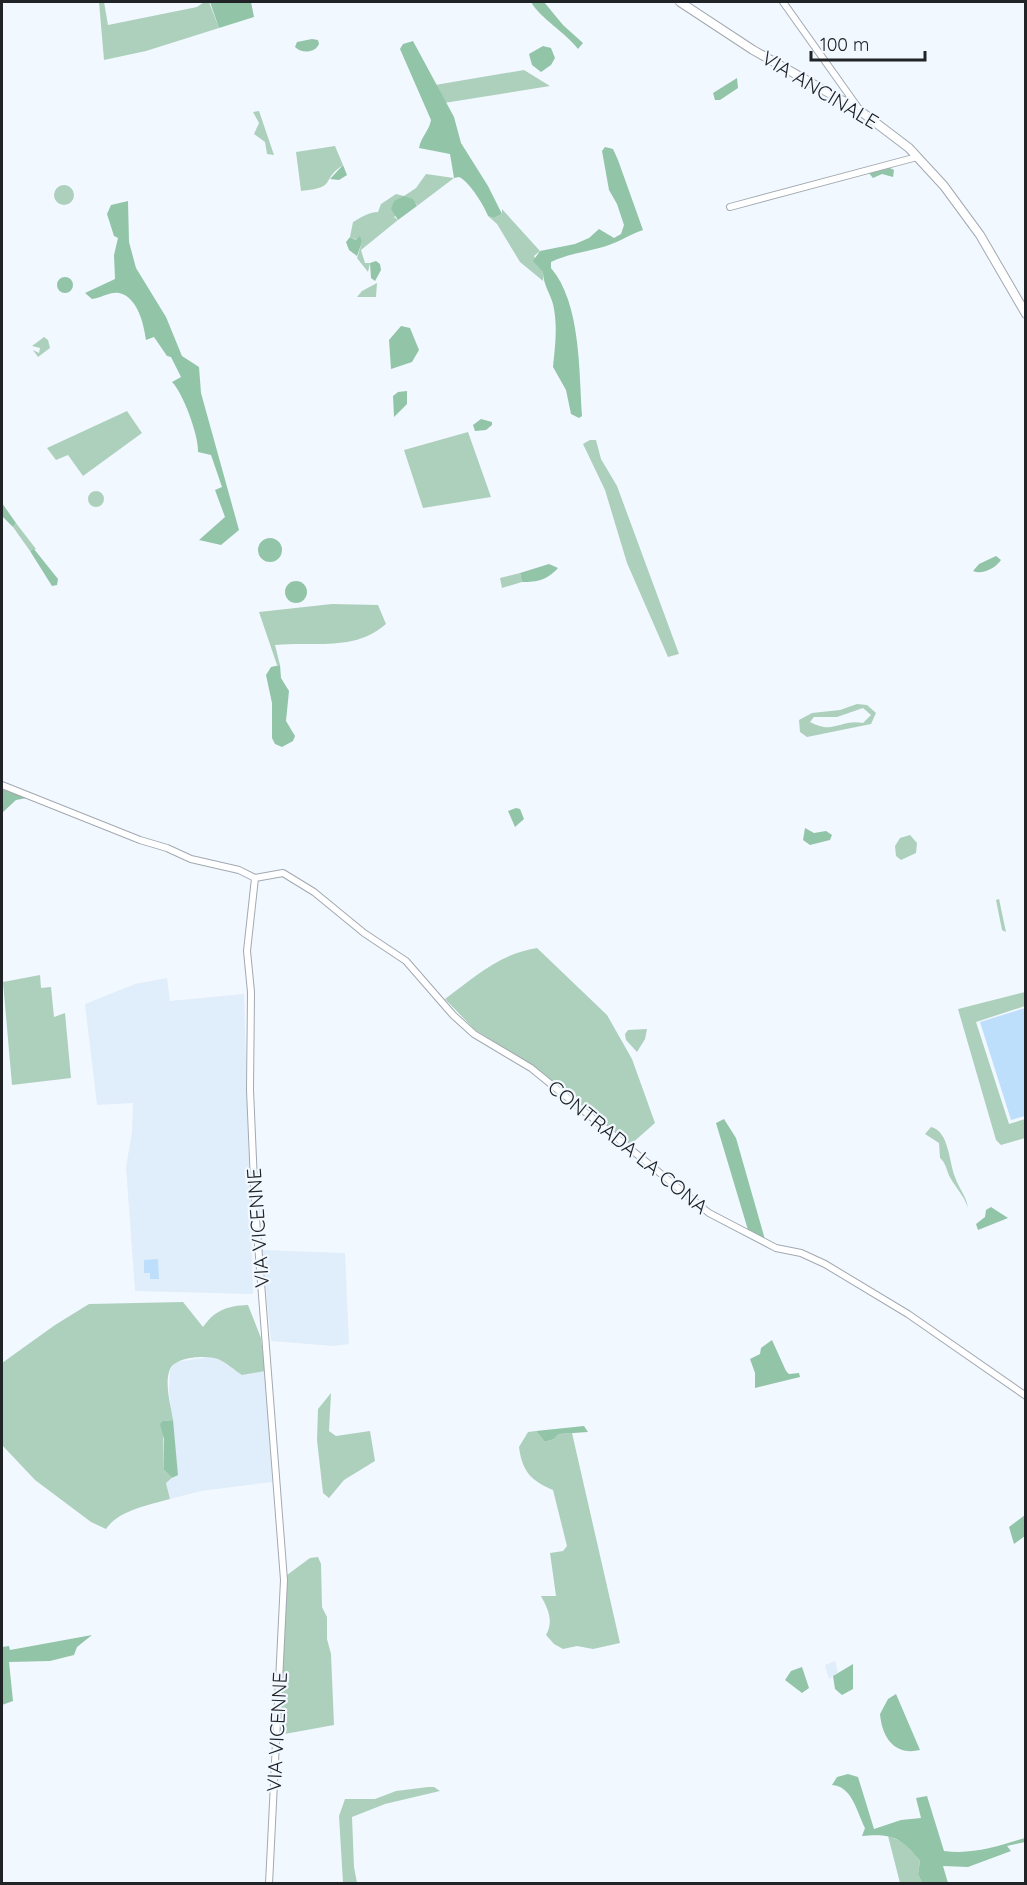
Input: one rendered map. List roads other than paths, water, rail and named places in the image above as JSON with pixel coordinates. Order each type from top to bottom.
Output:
[{"type":"main road","name":"VIA ANCINALE","points":[[680,2],[753,50],[859,110],[917,157],[944,186],[980,235],[1026,314]]},
{"type":"street","points":[[783,2],[859,110]]},
{"type":"street","points":[[730,207],[917,157]]},
{"type":"street","points":[[2,785],[191,859],[239,870],[255,878]]},
{"type":"street","name":"CONTRADA LA CONA","points":[[255,878],[283,873],[314,892],[364,933],[406,961],[453,1015],[474,1034],[531,1068],[709,1213],[755,1239],[776,1248],[801,1253],[851,1279],[1026,1396]]},
{"type":"street","name":"VIA VICENNE","points":[[255,878],[247,951],[250,992],[250,1090],[255,1205],[284,1579],[269,1884]]},
{"type":"water","points":[[1025,1008],[1025,1116],[1011,1120],[980,1022]]},
{"type":"water","points":[[158,1259],[159,1279],[150,1279],[150,1273],[144,1273],[144,1260]]}]
